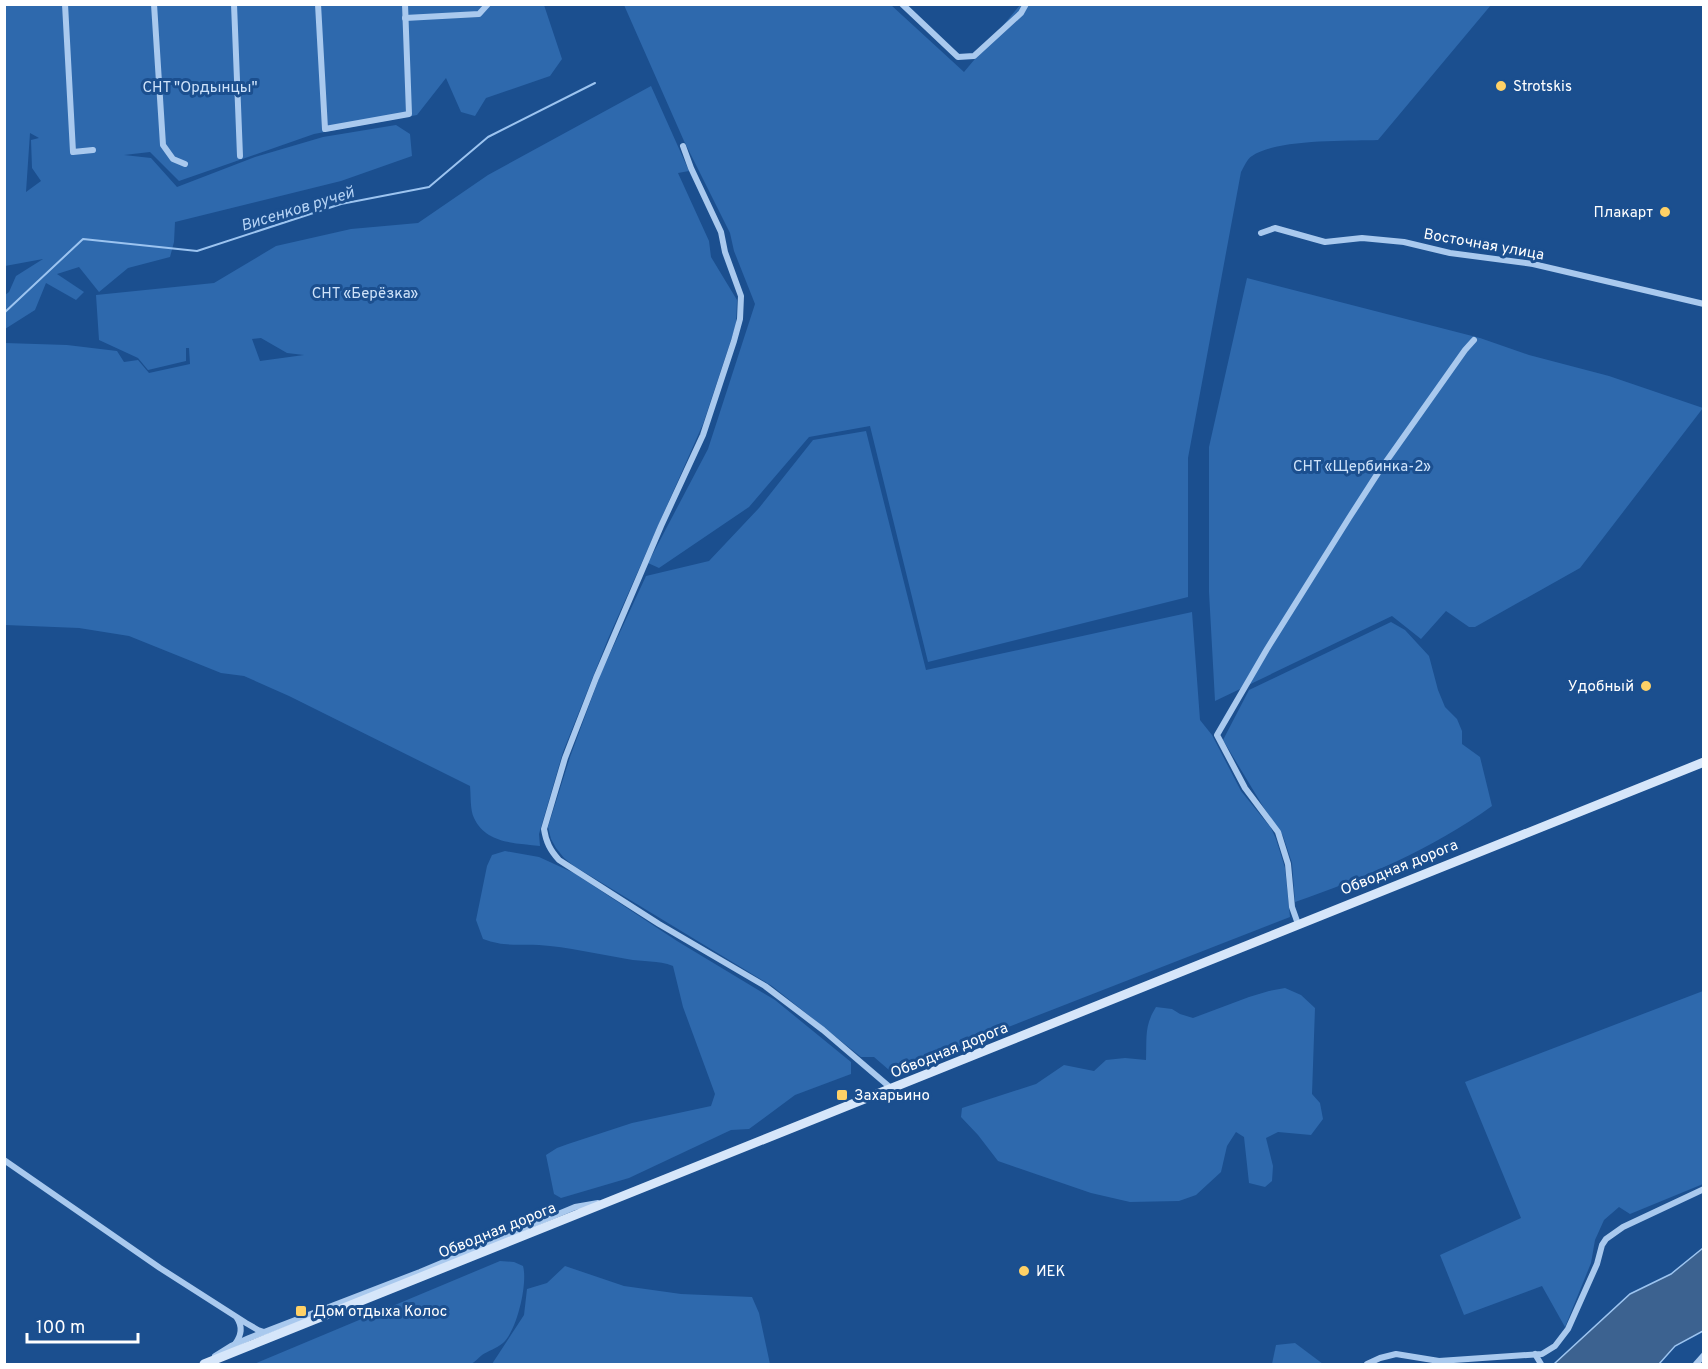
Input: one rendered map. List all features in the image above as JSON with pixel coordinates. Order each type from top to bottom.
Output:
[{"type":"main road","name":"Обводная дорога","points":[[203,1365],[1704,762]]},
{"type":"street","points":[[65,4],[73,152],[93,150]]},
{"type":"street","points":[[154,4],[163,145],[173,159],[185,164]]},
{"type":"street","points":[[234,4],[240,156]]},
{"type":"street","points":[[318,4],[325,129],[409,114],[405,4]]},
{"type":"street","points":[[405,18],[478,14],[488,4]]},
{"type":"street","points":[[902,4],[958,57],[974,56],[1021,13],[1026,4]]},
{"type":"street","points":[[684,146],[722,232],[728,260],[741,296],[740,319],[703,435],[627,603],[596,678],[565,758],[543,829],[550,851],[559,860],[659,924],[765,986],[823,1030],[892,1089]]},
{"type":"street","name":"Восточная улица","points":[[1261,233],[1275,228],[1325,242],[1362,238],[1404,242],[1450,253],[1533,264],[1704,304]]},
{"type":"street","points":[[1298,924],[1292,907],[1288,864],[1278,832],[1245,788],[1217,735],[1267,649],[1367,491],[1474,340]]},
{"type":"street","points":[[4,1160],[160,1268],[258,1330],[266,1332]]},
{"type":"street","points":[[1367,1365],[1380,1358],[1396,1354],[1439,1361],[1542,1354],[1555,1346],[1568,1329],[1606,1239],[1623,1227],[1704,1189]]},
{"type":"street","points":[[203,1365],[235,1344],[420,1272],[575,1207],[613,1199]]},
{"type":"street","points":[[235,1315],[239,1322],[240,1332],[235,1344]]},
{"type":"street","points":[[1535,1354],[1541,1365]]},
{"type":"street","points":[[1696,1365],[1704,1355]]},
{"type":"green space","name":"СНТ \"Ордынцы\"","points":[[5,5],[544,5],[562,59],[550,76],[486,98],[475,116],[461,112],[446,78],[417,115],[314,134],[179,181],[150,152],[124,155],[151,158],[177,187],[255,157],[323,137],[396,125],[410,134],[412,156],[341,181],[175,222],[174,242],[170,257],[128,268],[99,292],[79,267],[57,274],[84,292],[76,300],[46,283],[35,310],[5,329],[5,295],[9,292],[16,276],[43,259],[5,266]],"holes":[[[30,133],[39,138],[31,140],[32,168],[41,181],[26,192]]]},
{"type":"green space","points":[[624,5],[891,5],[964,72],[1020,5],[1491,5],[1378,140],[1312,142],[1277,146],[1252,156],[1241,172],[1188,458],[1188,597],[928,662],[870,426],[809,437],[749,507],[659,568],[648,563],[708,449],[755,304],[734,251],[730,233],[684,141]]},
{"type":"green space","name":"СНТ «Берёзка»","points":[[651,86],[689,171],[678,173],[709,241],[711,257],[737,300],[736,325],[703,424],[608,639],[563,752],[539,834],[540,846],[502,841],[479,827],[471,807],[470,786],[244,676],[221,673],[129,636],[79,628],[5,625],[5,343],[67,345],[117,351],[124,362],[138,360],[149,373],[190,364],[189,348],[186,348],[186,361],[148,370],[138,358],[99,340],[96,295],[214,283],[276,246],[351,229],[418,223],[488,175]],"holes":[[[261,338],[287,353],[304,355],[260,361],[252,339]]]},
{"type":"green space","name":"СНТ «Щербинка-2»","points":[[1247,278],[1480,338],[1529,355],[1609,376],[1703,408],[1580,568],[1475,627],[1469,627],[1446,611],[1421,639],[1392,616],[1215,701],[1209,592],[1209,447]]},
{"type":"green space","points":[[866,431],[926,670],[1192,612],[1200,720],[1212,735],[1241,791],[1271,828],[1285,868],[1290,917],[903,1068],[889,1070],[874,1057],[861,1057],[772,986],[564,858],[551,839],[548,827],[570,757],[601,673],[646,576],[709,561],[759,508],[813,440]]},
{"type":"green space","points":[[1391,622],[1405,630],[1429,656],[1445,707],[1457,719],[1462,731],[1462,744],[1480,757],[1492,806],[1446,836],[1397,861],[1295,902],[1292,863],[1283,836],[1223,740],[1249,690]]},
{"type":"green space","points":[[505,851],[539,857],[574,873],[677,941],[775,1000],[851,1062],[851,1074],[795,1095],[749,1129],[731,1130],[629,1178],[561,1198],[554,1194],[546,1155],[557,1148],[632,1123],[711,1106],[715,1094],[683,1007],[673,966],[561,947],[505,944],[483,939],[476,920],[487,866],[492,855]]},
{"type":"green space","points":[[1285,988],[1301,995],[1315,1008],[1312,1094],[1320,1103],[1323,1119],[1311,1135],[1278,1132],[1266,1138],[1273,1166],[1272,1181],[1265,1187],[1249,1183],[1244,1137],[1236,1132],[1227,1146],[1221,1172],[1196,1195],[1179,1201],[1130,1202],[1091,1193],[998,1161],[961,1117],[962,1108],[1036,1084],[1064,1065],[1094,1071],[1106,1060],[1125,1058],[1146,1060],[1148,1026],[1156,1007],[1172,1009],[1193,1018],[1249,997]]},
{"type":"green space","points":[[1703,991],[1703,1184],[1630,1214],[1619,1207],[1604,1220],[1595,1240],[1591,1263],[1565,1327],[1542,1286],[1464,1315],[1440,1255],[1521,1218],[1465,1082]]},
{"type":"green space","points":[[500,1261],[514,1262],[523,1266],[523,1295],[517,1318],[503,1343],[471,1364],[254,1364]]},
{"type":"green space","points":[[565,1266],[624,1286],[681,1294],[752,1297],[759,1313],[770,1364],[492,1364],[524,1315],[527,1289],[547,1283]]},
{"type":"green space","points":[[1295,1343],[1323,1364],[1272,1364],[1276,1345]]},
{"type":"shaded area","points":[[1703,1248],[1703,1331],[1675,1346],[1659,1364],[1554,1364],[1630,1294],[1671,1274]]},
{"type":"waterway","name":"Висенков ручей","points":[[4,313],[83,239],[197,251],[341,204],[429,187],[488,137],[595,83]]},
{"type":"place","name":"Strotskis","points":[[1501,86]]},
{"type":"place","name":"Плакарт","points":[[1665,212]]},
{"type":"place","name":"Удобный","points":[[1646,686]]},
{"type":"place","name":"Захарьино","points":[[842,1095]]},
{"type":"place","name":"ИЕК","points":[[1024,1271]]},
{"type":"place","name":"Дом отдыха Колос","points":[[301,1311]]}]
